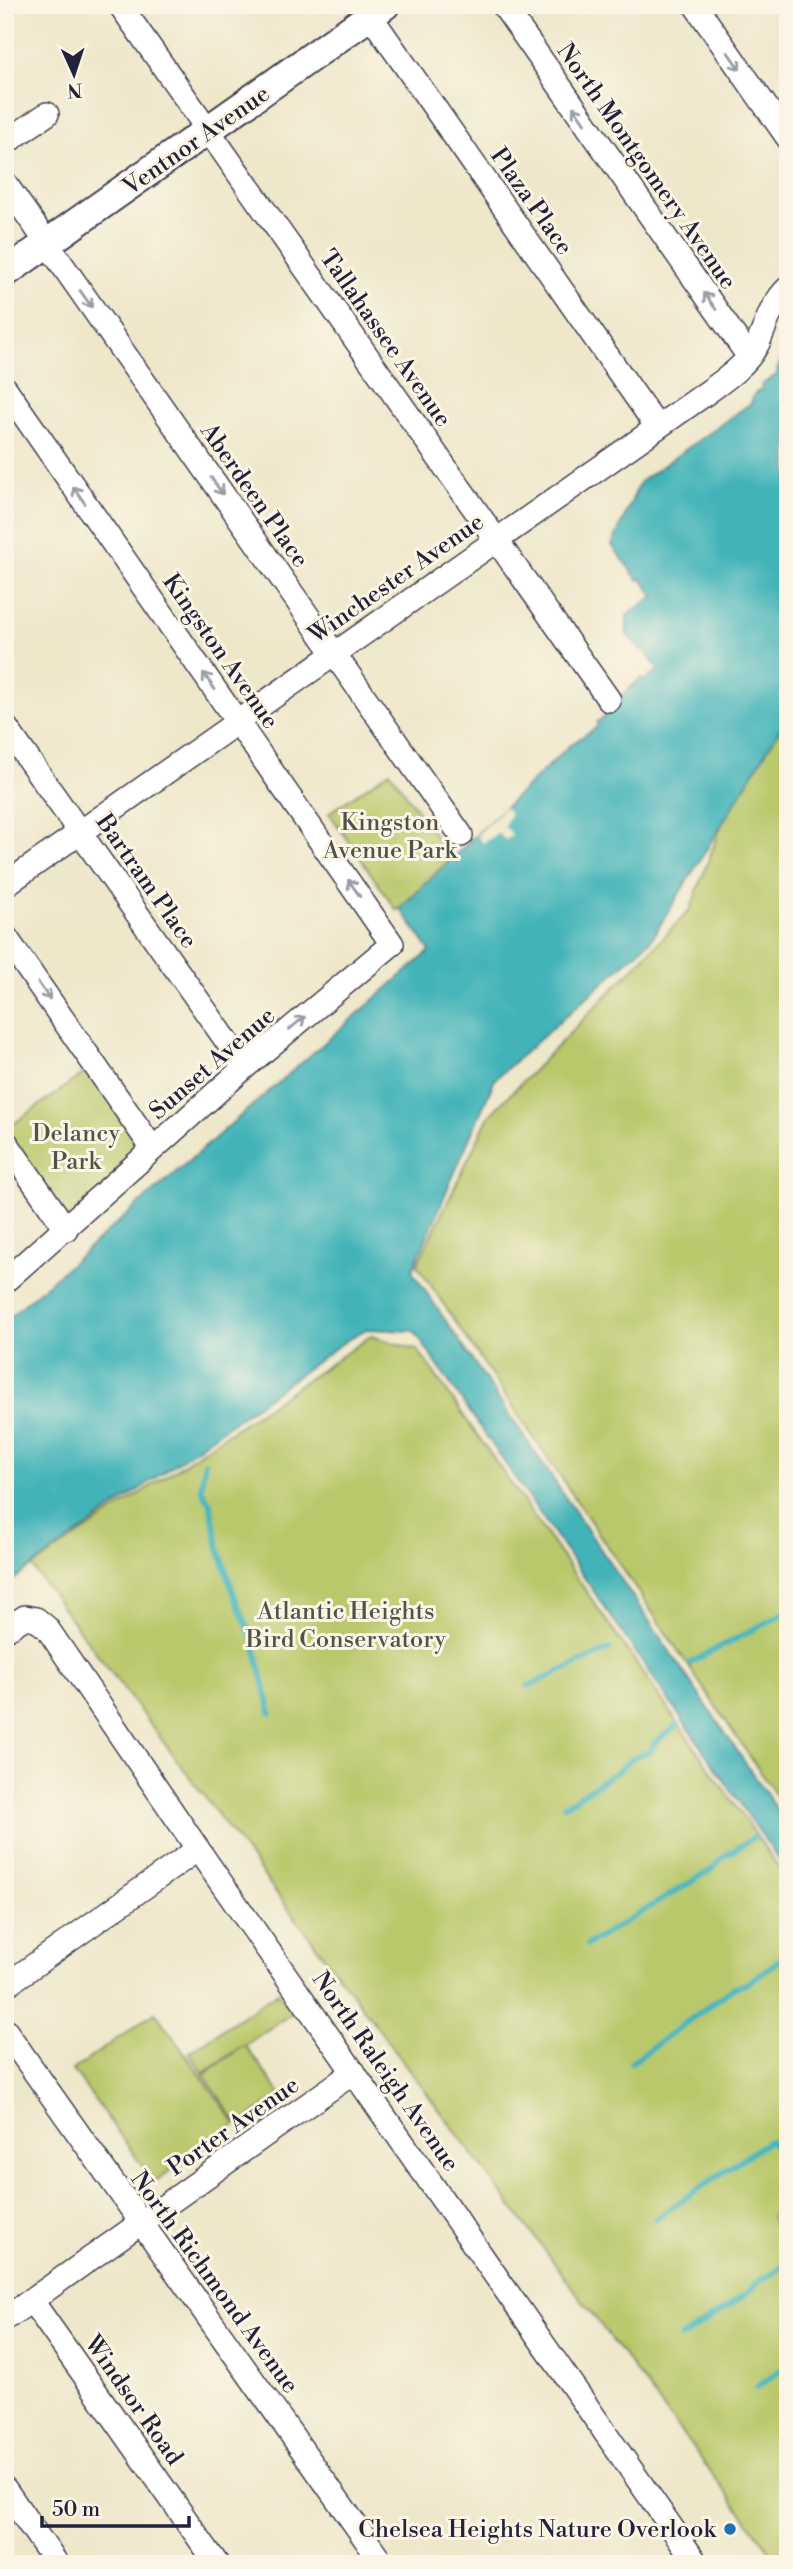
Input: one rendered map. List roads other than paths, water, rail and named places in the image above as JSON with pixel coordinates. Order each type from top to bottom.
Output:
[{"type":"main road","name":"Ventnor Avenue","points":[[5,273],[209,130],[373,9]]},
{"type":"street","name":"Tallahassee Avenue","points":[[120,5],[609,700]]},
{"type":"street","name":"North Montgomery Avenue","points":[[503,5],[749,357]]},
{"type":"street","points":[[695,5],[788,138]]},
{"type":"street","name":"Plaza Place","points":[[373,9],[657,427]]},
{"type":"street","points":[[5,125],[43,108],[5,143]]},
{"type":"street","name":"Aberdeen Place","points":[[5,183],[461,835]]},
{"type":"street","name":"Winchester Avenue","points":[[5,885],[713,388],[749,357],[756,347],[773,305],[788,288]]},
{"type":"street","name":"Kingston Avenue","points":[[5,388],[393,944]]},
{"type":"street","name":"Bartram Place","points":[[5,726],[245,1067]]},
{"type":"street","points":[[5,936],[153,1149]]},
{"type":"street","name":"Sunset Avenue","points":[[5,1281],[245,1067],[393,944]]},
{"type":"street","points":[[5,1141],[66,1229]]},
{"type":"street","name":"North Raleigh Avenue","points":[[5,1630],[20,1619],[31,1617],[47,1628],[693,2562]]},
{"type":"street","points":[[5,1986],[198,1849]]},
{"type":"street","name":"North Richmond Avenue","points":[[5,2030],[383,2564]]},
{"type":"street","name":"Porter Avenue","points":[[5,2319],[354,2072]]},
{"type":"street","name":"Windsor Road","points":[[32,2301],[217,2564]]},
{"type":"street","points":[[5,2489],[57,2564]]},
{"type":"water","points":[[788,344],[788,716],[651,940],[495,1079],[412,1271],[788,1826],[788,1873],[414,1331],[366,1329],[344,1342],[5,1586],[5,1321],[430,951],[400,908],[570,745],[597,727],[597,722],[608,714],[606,709],[641,678],[644,681],[658,670],[644,649],[641,650],[627,634],[627,615],[654,596],[642,579],[638,580],[612,545],[640,482],[751,403],[754,394],[762,389],[761,385],[778,374],[777,370]]},
{"type":"waterway","points":[[205,1462],[201,1488],[210,1503],[219,1549],[236,1600],[253,1639],[271,1713]]},
{"type":"waterway","points":[[690,1663],[788,1611]]},
{"type":"waterway","points":[[528,1686],[610,1649]]},
{"type":"waterway","points":[[564,1806],[619,1770],[633,1757],[649,1752],[655,1742],[678,1725]]},
{"type":"waterway","points":[[587,1945],[711,1870],[722,1858],[754,1837]]},
{"type":"waterway","points":[[631,2063],[733,1988],[746,1984],[788,1954]]},
{"type":"waterway","points":[[655,2219],[767,2142],[770,2141],[788,2159]]},
{"type":"waterway","points":[[681,2338],[742,2297],[760,2280],[780,2269],[788,2261]]},
{"type":"waterway","points":[[757,2387],[788,2365]]},
{"type":"place","name":"Chelsea Heights Nature Overlook","points":[[730,2529]]},
{"type":"park label","name":"Kingston Avenue Park","points":[[390,836]]},
{"type":"park label","name":"Delancy Park","points":[[76,1147]]},
{"type":"park label","name":"Atlantic Heights Bird Conservatory","points":[[346,1625]]}]
